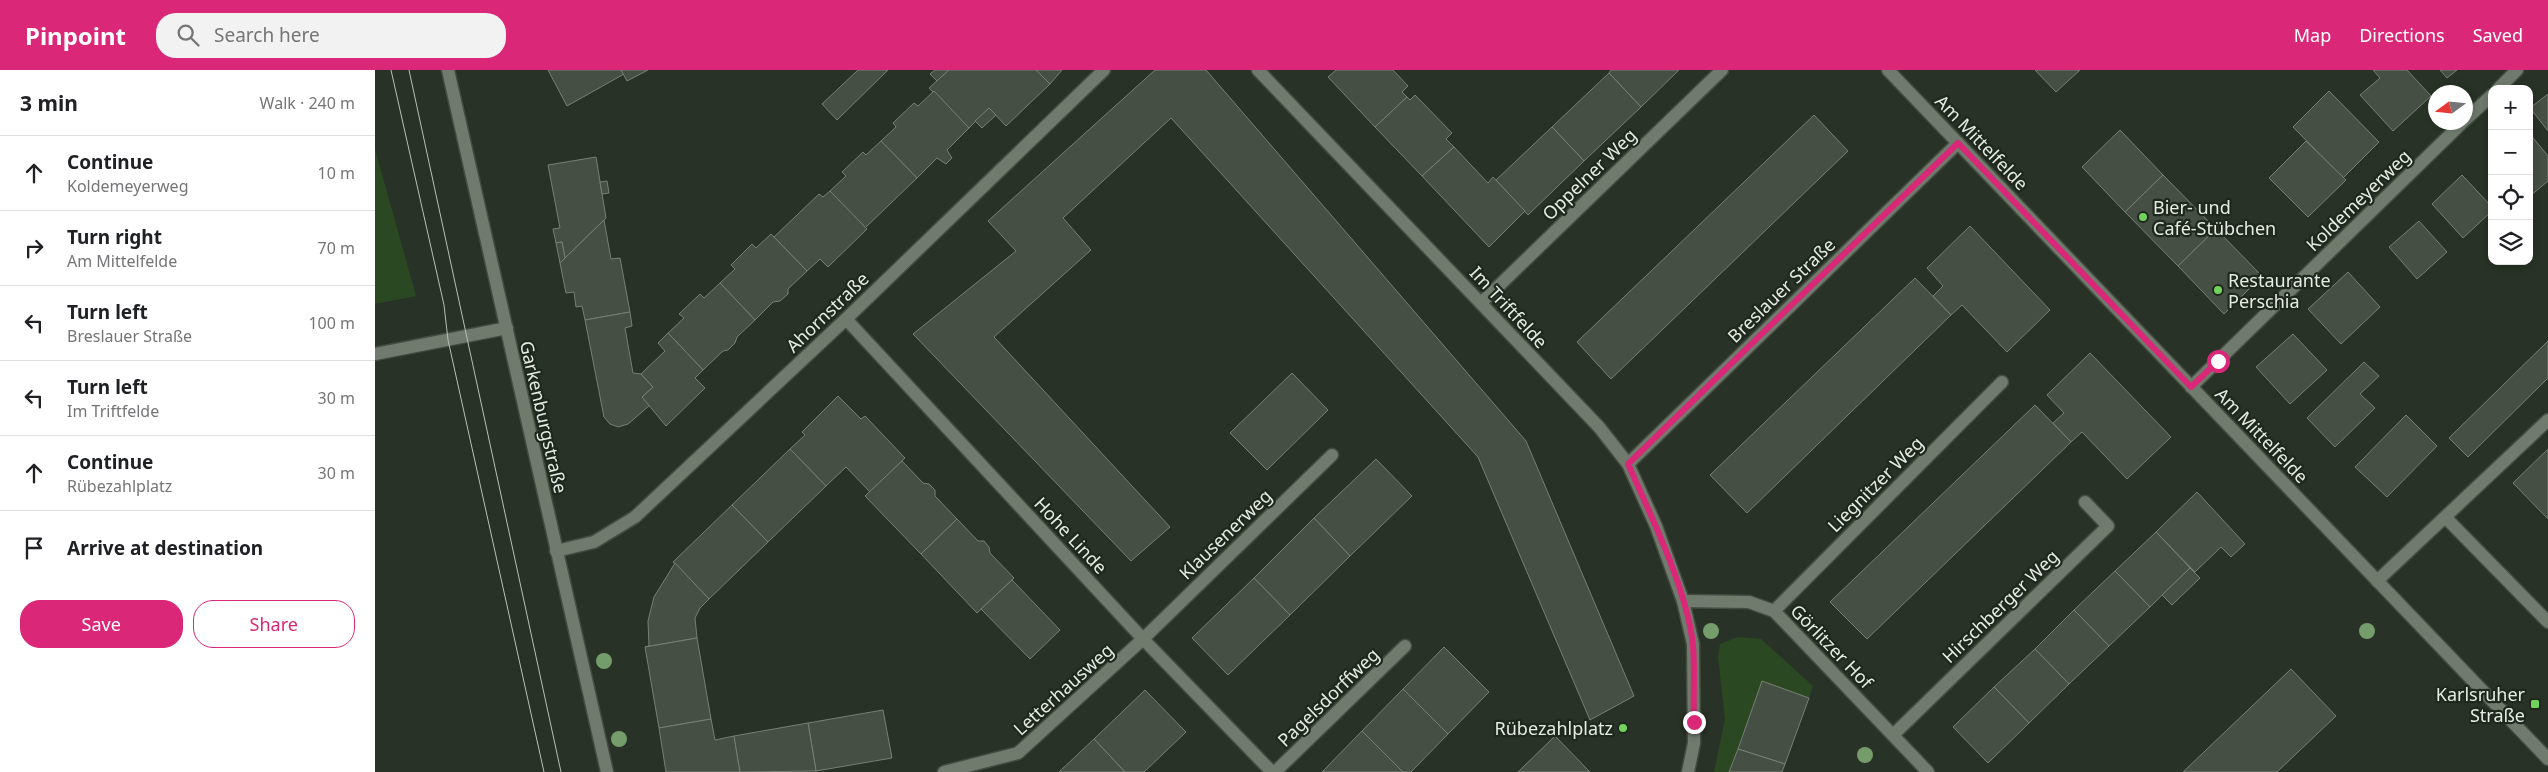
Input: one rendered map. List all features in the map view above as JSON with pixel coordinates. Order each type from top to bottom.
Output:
[{"type":"street","name":"Garkenburgstraße","points":[[448,70],[607,772]]},
{"type":"street","name":"Ahornstraße","points":[[556,551],[594,542],[635,517],[846,319],[1105,70]]},
{"type":"street","name":"Im Triftfelde","points":[[1258,70],[1599,427],[1628,464],[1656,526],[1683,601]]},
{"type":"street","name":"Oppelner Weg","points":[[1481,303],[1722,70]]},
{"type":"street","name":"Am Mittelfelde","points":[[1888,70],[2548,759]]},
{"type":"street","points":[[2502,85],[2517,70]]},
{"type":"street","name":"Koldemeyerweg","points":[[2473,113],[2488,99]]},
{"type":"street","name":"Koldemeyerweg","points":[[2191,387],[2455,130]]},
{"type":"street","name":"Breslauer Straße","points":[[1628,464],[1958,143]]},
{"type":"street","name":"Hohe Linde","points":[[846,319],[1143,639],[1274,772]]},
{"type":"street","points":[[375,354],[507,328]]},
{"type":"street","name":"Liegnitzer Weg","points":[[1773,611],[2002,382]]},
{"type":"street","points":[[2377,581],[2548,420]]},
{"type":"street","name":"Klausenerweg","points":[[1143,639],[1331,455]]},
{"type":"street","name":"Hirschberger Weg","points":[[1893,735],[2108,526],[2085,502]]},
{"type":"street","points":[[2446,518],[2548,622]]},
{"type":"street","points":[[1683,601],[1693,644],[1694,743],[1688,772]]},
{"type":"street","name":"Görlitzer Hof","points":[[1683,601],[1749,602],[1773,611],[1928,772]]},
{"type":"street","name":"Letterhausweg","points":[[944,772],[1018,753],[1143,639]]},
{"type":"street","name":"Pagelsdorffweg","points":[[1274,772],[1405,646]]},
{"type":"green space","points":[[375,149],[416,296],[375,304]]},
{"type":"green space","points":[[1738,637],[1761,639],[1813,686],[1809,698],[1762,682],[1729,772],[1714,772],[1725,719],[1718,657],[1720,644]]},
{"type":"building","points":[[548,70],[621,70],[624,74],[567,106]]},
{"type":"building","points":[[621,70],[648,70],[627,81]]},
{"type":"building","points":[[858,70],[888,70],[837,120],[822,104]]},
{"type":"building","points":[[935,70],[949,70],[937,81],[930,74]]},
{"type":"building","points":[[949,70],[1036,70],[1050,84],[1006,126],[989,108],[969,128],[929,88]]},
{"type":"building","points":[[1036,70],[1062,70],[1050,84]]},
{"type":"building","points":[[1155,70],[1206,70],[1526,441],[1634,696],[1590,720],[1478,457],[1171,118],[1063,218],[1091,250],[994,337],[1170,527],[1131,561],[913,334],[1016,251],[988,221]]},
{"type":"building","points":[[1336,70],[1393,70],[1408,86],[1402,92],[1407,97],[1375,127],[1328,77]]},
{"type":"building","points":[[1611,70],[1679,70],[1641,107],[1609,73]]},
{"type":"building","points":[[2035,70],[2080,70],[2056,92]]},
{"type":"building","points":[[2373,70],[2407,70],[2428,93],[2428,99],[2393,131],[2360,95],[2380,78]]},
{"type":"building","points":[[2440,70],[2457,70],[2447,78]]},
{"type":"building","points":[[1609,73],[1641,107],[1584,161],[1552,127]]},
{"type":"building","points":[[934,91],[969,128],[947,150],[952,158],[946,164],[937,158],[917,178],[881,141],[896,127],[893,123],[914,103],[918,106]]},
{"type":"building","points":[[2329,91],[2379,142],[2343,178],[2293,127]]},
{"type":"building","points":[[2548,94],[2548,131],[2533,112],[2533,106]]},
{"type":"building","points":[[1415,95],[1452,133],[1446,139],[1454,147],[1422,176],[1375,127],[1407,97],[1410,100]]},
{"type":"building","points":[[989,108],[996,115],[982,128],[975,121]]},
{"type":"building","points":[[1814,115],[1848,151],[1611,379],[1577,342]]},
{"type":"building","points":[[1552,127],[1584,161],[1528,215],[1496,180]]},
{"type":"building","points":[[2120,130],[2163,175],[2125,212],[2082,167]]},
{"type":"building","points":[[2533,138],[2548,156],[2548,181],[2533,194]]},
{"type":"building","points":[[881,141],[917,178],[865,228],[830,191],[846,176],[842,172],[863,152],[866,155]]},
{"type":"building","points":[[2306,141],[2346,180],[2308,217],[2269,178]]},
{"type":"building","points":[[1454,147],[1488,183],[1493,177],[1525,211],[1489,247],[1422,176]]},
{"type":"building","points":[[596,157],[606,218],[565,258],[562,242],[556,243],[553,229],[560,228],[548,165]]},
{"type":"building","points":[[2163,175],[2216,229],[2178,266],[2125,212]]},
{"type":"building","points":[[2462,175],[2488,203],[2488,215],[2463,238],[2432,204]]},
{"type":"building","points":[[607,181],[609,193],[602,194],[600,182]]},
{"type":"building","points":[[830,191],[867,229],[828,267],[820,259],[807,271],[774,237],[819,194],[823,197]]},
{"type":"building","points":[[604,220],[611,259],[620,258],[630,312],[585,320],[582,306],[576,307],[574,292],[566,293],[560,263]]},
{"type":"building","points":[[2419,221],[2447,252],[2417,279],[2389,247]]},
{"type":"building","points":[[1970,226],[2050,310],[2007,352],[1962,305],[1951,315],[1933,296],[1943,286],[1927,268]]},
{"type":"building","points":[[2216,229],[2262,276],[2224,314],[2178,266]]},
{"type":"building","points":[[771,234],[807,271],[788,289],[788,294],[780,301],[773,302],[755,320],[720,283],[735,269],[731,265],[752,244],[756,248]]},
{"type":"building","points":[[562,242],[565,258],[560,263],[556,243]]},
{"type":"building","points":[[2348,272],[2380,307],[2341,344],[2308,309]]},
{"type":"building","points":[[1915,278],[1951,315],[1747,513],[1710,475]]},
{"type":"building","points":[[720,283],[755,320],[737,337],[735,343],[728,350],[723,351],[703,370],[668,333],[684,318],[679,314],[700,294],[704,298]]},
{"type":"building","points":[[630,312],[632,326],[625,328],[633,373],[641,374],[653,387],[642,397],[650,405],[628,424],[618,427],[610,424],[604,417],[585,320]]},
{"type":"building","points":[[668,333],[703,370],[695,378],[705,388],[666,426],[642,397],[653,387],[641,374],[665,351],[658,343]]},
{"type":"building","points":[[2293,334],[2327,370],[2290,404],[2256,367]]},
{"type":"building","points":[[2548,341],[2548,378],[2468,457],[2449,438]]},
{"type":"building","points":[[2090,353],[2171,437],[2127,479],[2082,432],[2071,442],[2053,423],[2064,413],[2047,395]]},
{"type":"building","points":[[2364,362],[2379,376],[2360,394],[2375,408],[2335,447],[2307,418]]},
{"type":"building","points":[[1292,373],[1328,410],[1267,470],[1230,433]]},
{"type":"building","points":[[838,396],[861,419],[865,416],[905,458],[870,492],[846,467],[826,486],[790,449],[805,435],[802,432]]},
{"type":"building","points":[[2035,405],[2071,442],[1867,639],[1830,602]]},
{"type":"building","points":[[2406,415],[2437,446],[2387,497],[2355,467]]},
{"type":"building","points":[[790,449],[826,486],[768,542],[732,505]]},
{"type":"building","points":[[2548,449],[2548,519],[2513,483]]},
{"type":"building","points":[[1376,459],[1412,496],[1350,556],[1314,518]]},
{"type":"building","points":[[902,461],[923,483],[929,484],[935,490],[935,496],[957,519],[921,554],[865,496]]},
{"type":"building","points":[[2197,492],[2245,544],[2231,557],[2221,547],[2195,572],[2156,532]]},
{"type":"building","points":[[732,505],[768,542],[709,599],[673,562]]},
{"type":"building","points":[[1314,518],[1350,556],[1290,615],[1254,578]]},
{"type":"building","points":[[957,519],[978,541],[984,541],[989,547],[990,553],[1014,578],[977,613],[921,554]]},
{"type":"building","points":[[2156,532],[2190,568],[2150,607],[2115,571]]},
{"type":"building","points":[[675,563],[709,599],[700,608],[695,618],[697,638],[645,647],[649,646],[648,621],[654,597]]},
{"type":"building","points":[[2190,568],[2200,578],[2172,605],[2162,595]]},
{"type":"building","points":[[2115,571],[2150,607],[2109,646],[2074,610]]},
{"type":"building","points":[[1254,578],[1290,615],[1228,675],[1192,638]]},
{"type":"building","points":[[1012,580],[1060,630],[1030,659],[981,609]]},
{"type":"building","points":[[2074,610],[2109,646],[2069,684],[2035,649]]},
{"type":"building","points":[[697,638],[711,719],[659,728],[645,647]]},
{"type":"building","points":[[1444,647],[1489,692],[1448,734],[1403,689]]},
{"type":"building","points":[[2035,649],[2069,684],[2029,723],[1994,687]]},
{"type":"building","points":[[2291,669],[2336,716],[2277,772],[2183,772]]},
{"type":"building","points":[[1762,681],[1809,698],[1785,764],[1738,749]]},
{"type":"building","points":[[1994,687],[2029,723],[1988,763],[1953,727]]},
{"type":"building","points":[[1403,689],[1448,734],[1411,772],[1403,772],[1362,731]]},
{"type":"building","points":[[1145,690],[1186,732],[1144,772],[1125,772],[1094,739]]},
{"type":"building","points":[[883,710],[892,758],[816,771],[808,723]]},
{"type":"building","points":[[711,719],[715,740],[734,736],[740,772],[666,772],[659,728]]},
{"type":"building","points":[[808,723],[816,771],[740,772],[734,736]]},
{"type":"building","points":[[1362,731],[1403,772],[1322,772]]},
{"type":"building","points":[[1555,736],[1590,772],[1518,772]]},
{"type":"building","points":[[1094,739],[1125,772],[1059,772]]},
{"type":"building","points":[[1738,749],[1785,764],[1782,772],[1729,772]]},
{"type":"tram line","points":[[391,70],[444,305],[448,340],[544,772]]},
{"type":"tram line","points":[[409,70],[561,772]]},
{"type":"place","name":"Bier- und Café-Stübchen","points":[[2143,217]]},
{"type":"place","name":"Restaurante Perschia","points":[[2218,290]]},
{"type":"place","name":"Karlsruher Straße","points":[[2535,704]]},
{"type":"place","name":"Rübezahlplatz","points":[[1623,728]]},
{"type":"route","points":[[1694,722],[1693,644],[1683,601],[1656,526],[1628,464],[1958,143],[2191,387],[2218,361]]}]
